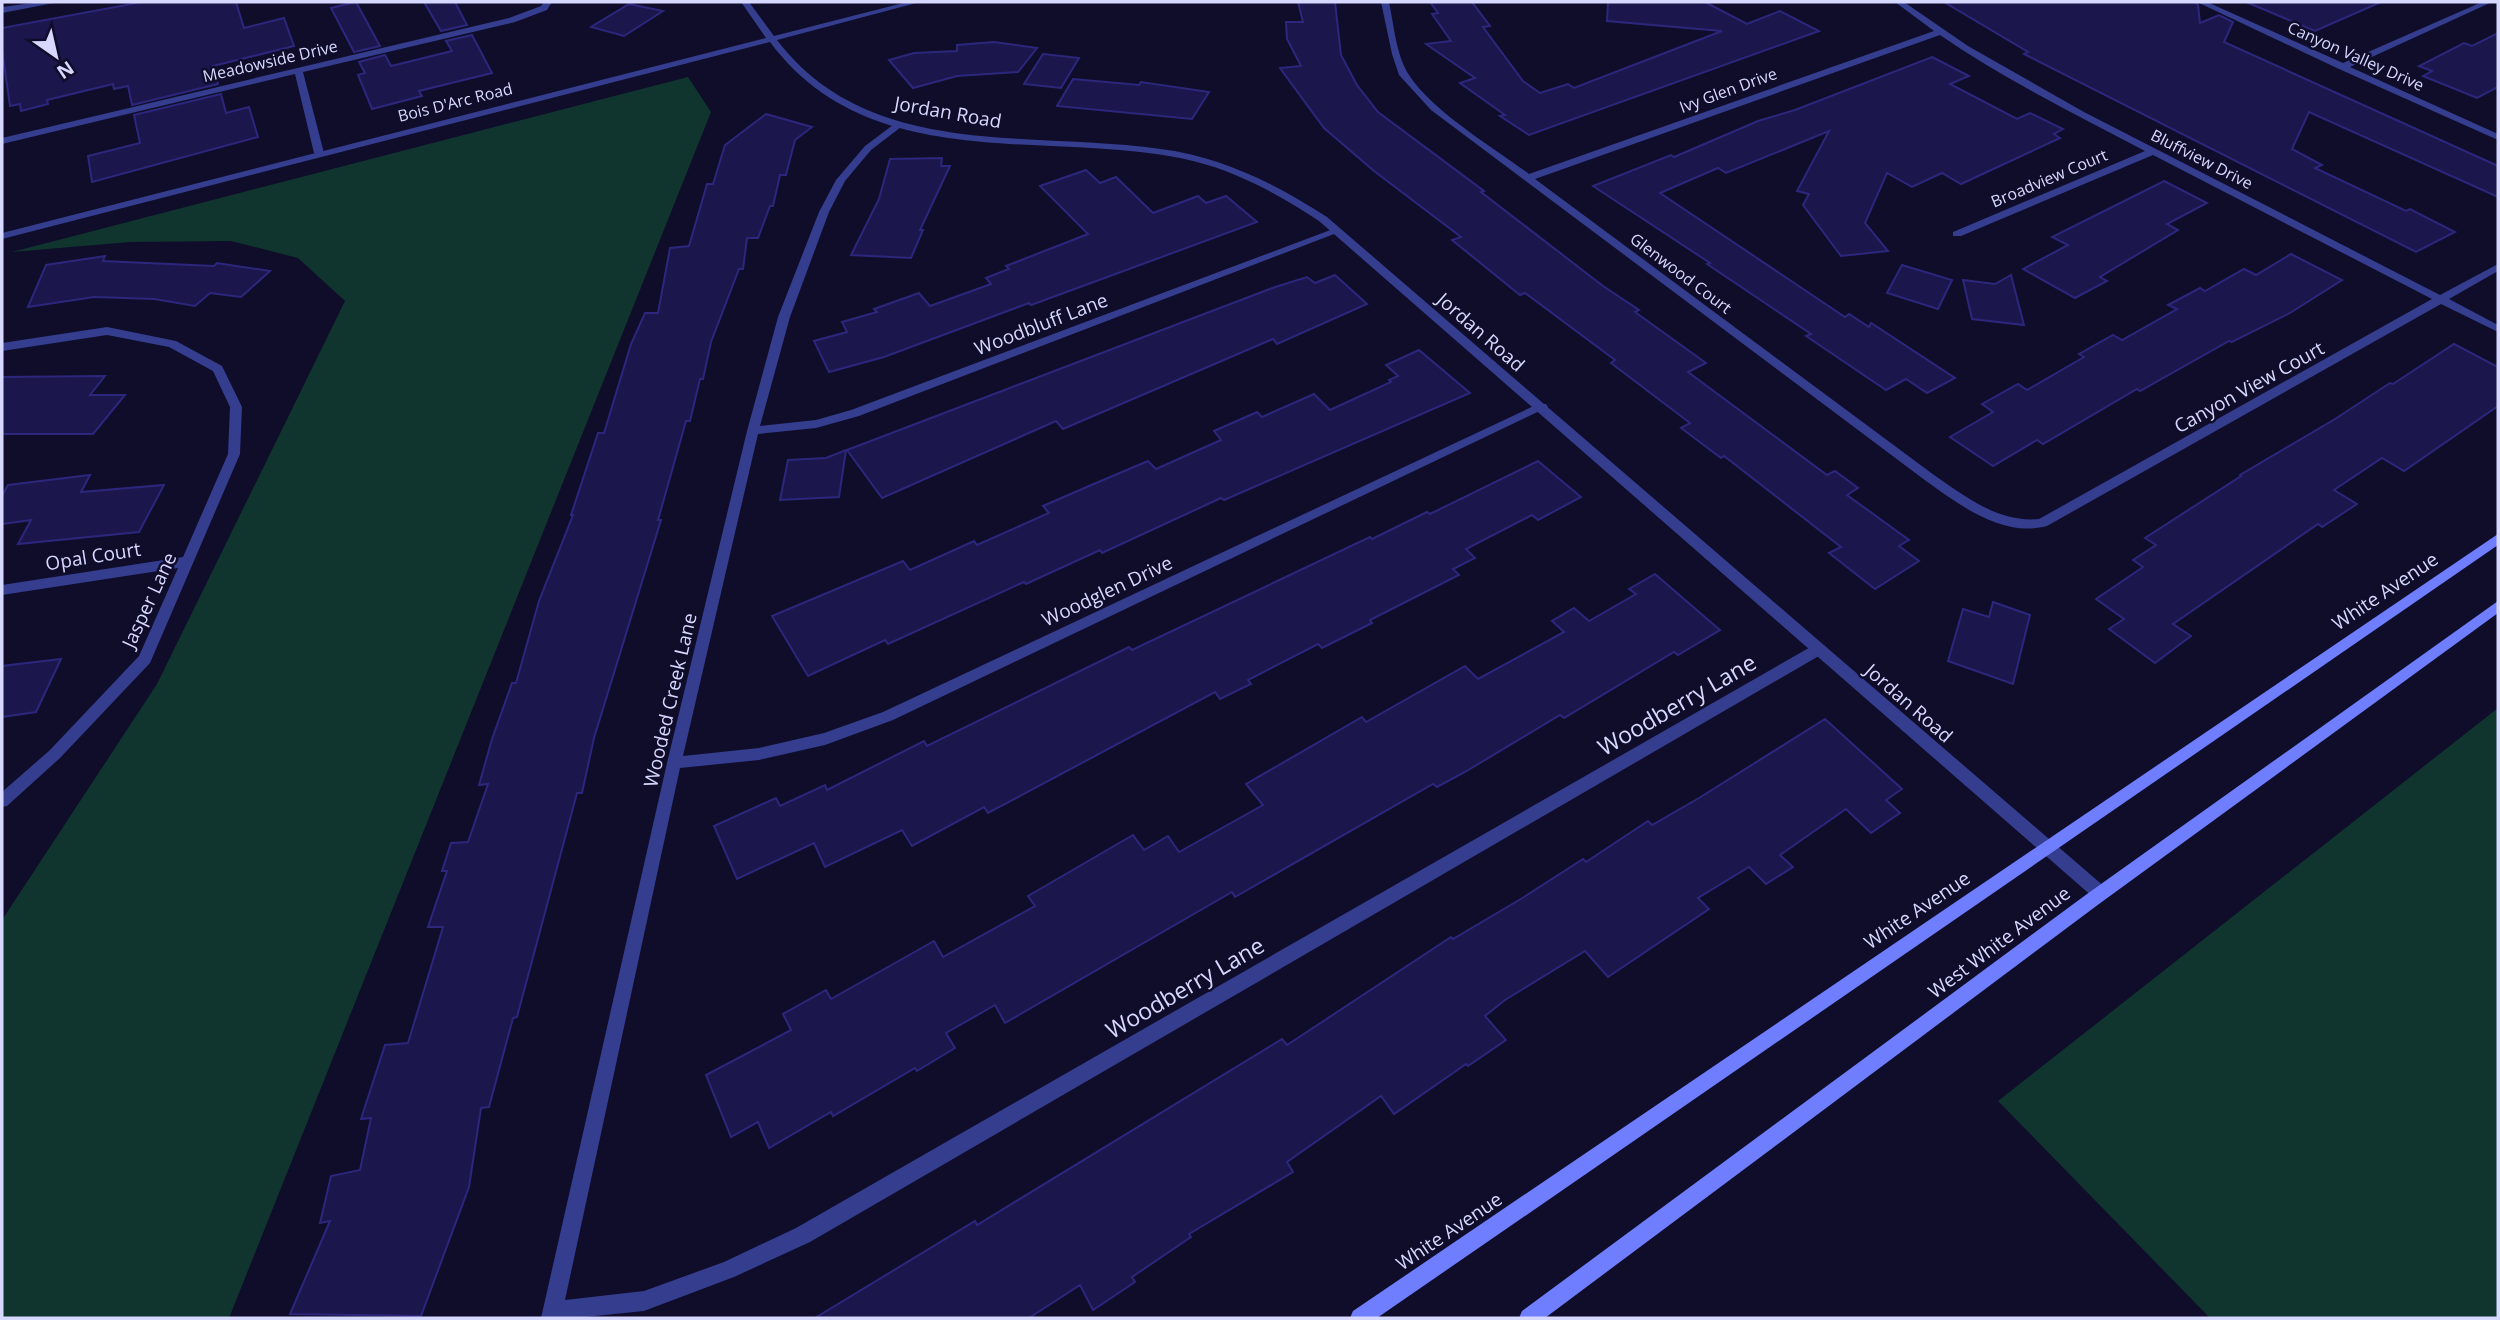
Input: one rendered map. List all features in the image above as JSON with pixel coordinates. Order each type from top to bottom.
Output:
[{"type":"main road","name":"White Avenue","points":[[1360,1318],[2498,539]]},
{"type":"main road","name":"West White Avenue","points":[[1529,1318],[2101,893],[2498,606]]},
{"type":"street","points":[[2,10],[55,2]]},
{"type":"street","name":"Jordan Road","points":[[745,2],[798,69],[821,90],[856,110],[900,124],[948,134],[1164,152],[1204,161],[1250,177],[1293,198],[1336,231],[1542,407],[2101,893]]},
{"type":"street","name":"Bois D'Arc Road","points":[[2,236],[916,2]]},
{"type":"street","name":"Glenwood Court","points":[[1385,2],[1396,54],[1404,75],[1434,108],[1930,478],[1989,515],[2014,522]]},
{"type":"street","name":"Bluffview Drive","points":[[1899,2],[1939,32],[2003,70],[2153,151],[2498,329]]},
{"type":"street","name":"Canyon Valley Drive","points":[[2201,2],[2498,137]]},
{"type":"street","points":[[2342,67],[2488,2]]},
{"type":"street","name":"Meadowside Drive","points":[[2,141],[512,20],[546,5]]},
{"type":"street","name":"Ivy Glen Drive","points":[[1527,178],[1939,32]]},
{"type":"street","points":[[298,71],[319,153]]},
{"type":"street","name":"Wooded Creek Lane","points":[[552,1314],[674,763],[753,431],[784,317],[824,212],[841,180],[867,148],[900,124]]},
{"type":"street","name":"Broadview Court","points":[[1957,234],[2153,151]]},
{"type":"street","name":"Woodbluff Lane","points":[[753,431],[816,424],[855,413],[1336,231]]},
{"type":"street","name":"Canyon View Court","points":[[2014,522],[2030,526],[2042,523],[2498,267]]},
{"type":"street","name":"Jasper Lane","points":[[2,347],[107,331],[173,344],[218,369],[236,407],[234,454],[145,659],[55,754],[2,801]]},
{"type":"street","name":"Woodglen Drive","points":[[674,763],[759,754],[825,739],[888,716],[1542,407]]},
{"type":"street","name":"Opal Court","points":[[2,590],[189,561]]},
{"type":"street","name":"Woodberry Lane","points":[[552,1314],[644,1301],[727,1270],[803,1235],[1819,649]]},
{"type":"green space","points":[[688,77],[711,112],[229,1318],[2,1318],[2,920],[157,684],[345,301],[298,258],[231,241],[130,242],[12,252]]},
{"type":"green space","points":[[2498,708],[2498,1318],[2210,1318],[1998,1101]]},
{"type":"building","points":[[142,2],[236,2],[244,28],[284,18],[294,46],[213,66],[218,84],[132,105],[128,86],[114,89],[113,84],[47,100],[48,104],[21,111],[20,104],[10,106],[2,50],[2,28]]},
{"type":"building","points":[[356,2],[380,46],[354,52],[331,8]]},
{"type":"building","points":[[424,2],[455,2],[467,25],[441,31]]},
{"type":"building","points":[[1298,2],[1335,2],[1341,55],[1357,85],[1378,112],[1484,191],[1481,192],[1603,286],[1639,310],[1635,312],[1706,363],[1688,372],[1827,475],[1835,471],[1858,488],[1847,495],[1909,540],[1899,546],[1919,561],[1875,589],[1829,553],[1841,547],[1724,456],[1721,458],[1681,428],[1690,423],[1611,363],[1615,360],[1525,293],[1520,295],[1452,240],[1461,237],[1374,171],[1324,128],[1280,68],[1301,66],[1287,39],[1286,22],[1303,22]]},
{"type":"building","points":[[1430,2],[1472,2],[1490,26],[1483,27],[1523,81],[1540,93],[1568,84],[1574,88],[1722,31],[1607,21],[1608,2],[1705,2],[1747,24],[1780,11],[1819,31],[1529,135],[1500,116],[1505,115],[1460,83],[1475,78],[1426,44],[1451,41],[1432,14],[1438,13]]},
{"type":"building","points":[[1944,2],[2195,2],[2198,5],[2200,23],[2219,15],[2233,22],[2224,42],[2498,166],[2498,197],[2309,112],[2292,149],[2322,165],[2315,168],[2406,211],[2410,209],[2455,232],[2416,252],[2024,54],[2028,52]]},
{"type":"building","points":[[2246,2],[2381,2],[2315,31]]},
{"type":"building","points":[[629,4],[663,11],[624,36],[591,27]]},
{"type":"building","points":[[2498,33],[2498,87],[2477,98],[2423,76],[2432,71],[2419,66],[2464,43],[2472,46]]},
{"type":"building","points":[[472,35],[492,73],[419,91],[422,96],[372,109],[358,75],[365,73],[359,62],[385,55],[391,66],[452,51],[446,41]]},
{"type":"building","points":[[994,42],[1037,48],[1018,72],[957,76],[913,88],[889,60],[914,53],[957,51],[957,45]]},
{"type":"building","points":[[1043,54],[1079,58],[1061,88],[1024,84]]},
{"type":"building","points":[[1932,57],[1969,76],[1950,84],[2017,119],[2030,113],[2063,129],[2054,134],[2060,138],[1961,184],[1942,173],[1912,187],[1887,173],[1865,223],[1888,251],[1841,256],[1803,205],[1809,194],[1797,191],[1829,131],[1726,173],[1718,168],[1660,193],[1845,317],[1849,314],[1869,327],[1871,323],[1955,378],[1927,393],[1906,379],[1886,390],[1806,336],[1811,334],[1707,264],[1710,263],[1593,186],[1671,155],[1674,157],[1758,121],[1795,110]]},
{"type":"building","points":[[1073,79],[1139,85],[1141,82],[1209,92],[1192,119],[1057,106]]},
{"type":"building","points":[[221,94],[226,113],[249,107],[258,137],[92,182],[88,156],[140,143],[134,115]]},
{"type":"building","points":[[766,114],[812,127],[795,140],[786,175],[780,175],[773,206],[770,206],[758,238],[747,238],[743,269],[739,269],[711,342],[703,379],[700,379],[690,421],[686,421],[658,520],[661,520],[594,738],[582,793],[577,793],[517,1017],[513,1018],[489,1107],[481,1108],[469,1187],[421,1316],[290,1314],[330,1221],[320,1223],[331,1176],[360,1170],[371,1118],[361,1119],[385,1045],[408,1043],[443,927],[428,927],[447,871],[442,871],[451,843],[468,842],[488,784],[479,785],[492,739],[512,683],[516,683],[539,601],[573,515],[598,433],[604,433],[631,344],[645,313],[658,313],[670,248],[689,246],[707,184],[713,184],[725,145]]},
{"type":"building","points":[[942,158],[941,166],[950,166],[920,230],[923,230],[911,258],[851,255],[879,199],[890,159]]},
{"type":"building","points":[[1086,170],[1100,183],[1116,177],[1153,213],[1198,196],[1206,203],[1226,196],[1257,222],[884,357],[829,372],[814,341],[847,332],[842,322],[877,312],[874,309],[919,293],[930,306],[991,284],[986,278],[1009,269],[1006,266],[1088,234],[1040,186]]},
{"type":"building","points":[[2164,181],[2207,203],[2167,224],[2178,230],[2100,277],[2107,281],[2075,298],[2023,269],[2068,245],[2052,237]]},
{"type":"building","points":[[2291,254],[2342,280],[2290,313],[2232,342],[2229,341],[2140,391],[2137,389],[2043,444],[2037,440],[1993,466],[1950,437],[1993,412],[1982,404],[2018,384],[2027,390],[2084,357],[2079,354],[2113,335],[2122,340],[2177,309],[2168,305],[2200,288],[2205,291],[2244,269],[2256,275]]},
{"type":"building","points":[[105,256],[103,261],[214,266],[217,263],[270,271],[241,297],[210,293],[195,306],[154,299],[94,297],[28,307],[46,265]]},
{"type":"building","points":[[1902,265],[1952,280],[1938,309],[1887,293]]},
{"type":"building","points":[[1335,275],[1367,304],[1277,344],[1273,339],[1063,429],[1056,421],[882,498],[847,450],[1275,287],[1307,277],[1315,283]]},
{"type":"building","points":[[2011,275],[2024,325],[1972,319],[1963,280],[1995,284]]},
{"type":"building","points":[[2454,344],[2498,367],[2498,406],[2404,471],[2382,458],[2334,490],[2357,504],[2322,527],[2318,524],[2173,624],[2191,636],[2155,663],[2109,629],[2124,619],[2096,599],[2143,567],[2133,560],[2156,545],[2145,538],[2240,475],[2390,383],[2393,384]]},
{"type":"building","points":[[1419,350],[1470,393],[1224,500],[1221,498],[1102,553],[1100,550],[1026,584],[1024,582],[888,644],[885,640],[808,676],[772,616],[903,561],[910,570],[974,541],[977,545],[1049,513],[1043,506],[1089,486],[1148,461],[1156,469],[1221,440],[1214,431],[1257,412],[1262,417],[1314,394],[1330,410],[1391,382],[1389,380],[1398,376],[1386,365]]},
{"type":"building","points":[[105,376],[90,395],[125,395],[93,434],[2,434],[2,377]]},
{"type":"building","points":[[846,450],[839,497],[780,500],[788,460],[826,458]]},
{"type":"building","points":[[1538,461],[1581,497],[1538,520],[1532,515],[1466,549],[1475,558],[1453,569],[1459,575],[1370,620],[1372,623],[1322,648],[1318,644],[1248,680],[1251,684],[1220,699],[1215,692],[988,813],[984,807],[912,846],[902,830],[825,867],[814,843],[737,879],[714,826],[776,798],[780,806],[825,785],[827,790],[924,741],[927,746],[1129,647],[1132,650],[1370,537],[1372,539],[1427,512],[1430,514]]},
{"type":"building","points":[[90,475],[81,492],[164,485],[139,532],[18,544],[31,520],[2,524],[2,496],[8,485]]},
{"type":"building","points":[[1655,574],[1720,630],[1678,655],[1674,652],[1564,718],[1560,715],[1465,772],[1437,787],[1433,784],[1235,897],[1232,892],[1005,1023],[995,1005],[946,1033],[955,1048],[833,1116],[831,1112],[769,1148],[758,1122],[731,1137],[706,1075],[791,1030],[783,1014],[826,990],[831,999],[934,941],[943,957],[1035,906],[1028,896],[1133,835],[1144,850],[1168,836],[1179,852],[1263,805],[1246,784],[1362,717],[1366,722],[1465,666],[1478,679],[1564,632],[1552,621],[1574,608],[1589,621],[1636,594],[1629,589]]},
{"type":"building","points":[[1993,602],[2030,615],[2013,684],[1948,661],[1963,609],[1989,617]]},
{"type":"building","points":[[61,659],[36,712],[2,717],[2,666]]},
{"type":"building","points":[[1825,719],[1902,789],[1886,800],[1900,813],[1871,833],[1846,809],[1780,855],[1793,867],[1766,884],[1749,867],[1698,898],[1709,909],[1608,977],[1585,951],[1505,1000],[1485,1016],[1506,1040],[1394,1114],[1381,1096],[1287,1162],[1293,1172],[1189,1234],[1191,1237],[1132,1277],[1135,1282],[1093,1310],[1080,1285],[1029,1318],[815,1318],[975,1221],[977,1225],[1282,1039],[1287,1045],[1451,937],[1453,939],[1583,859],[1586,862],[1648,821],[1652,825],[1699,798]]}]
